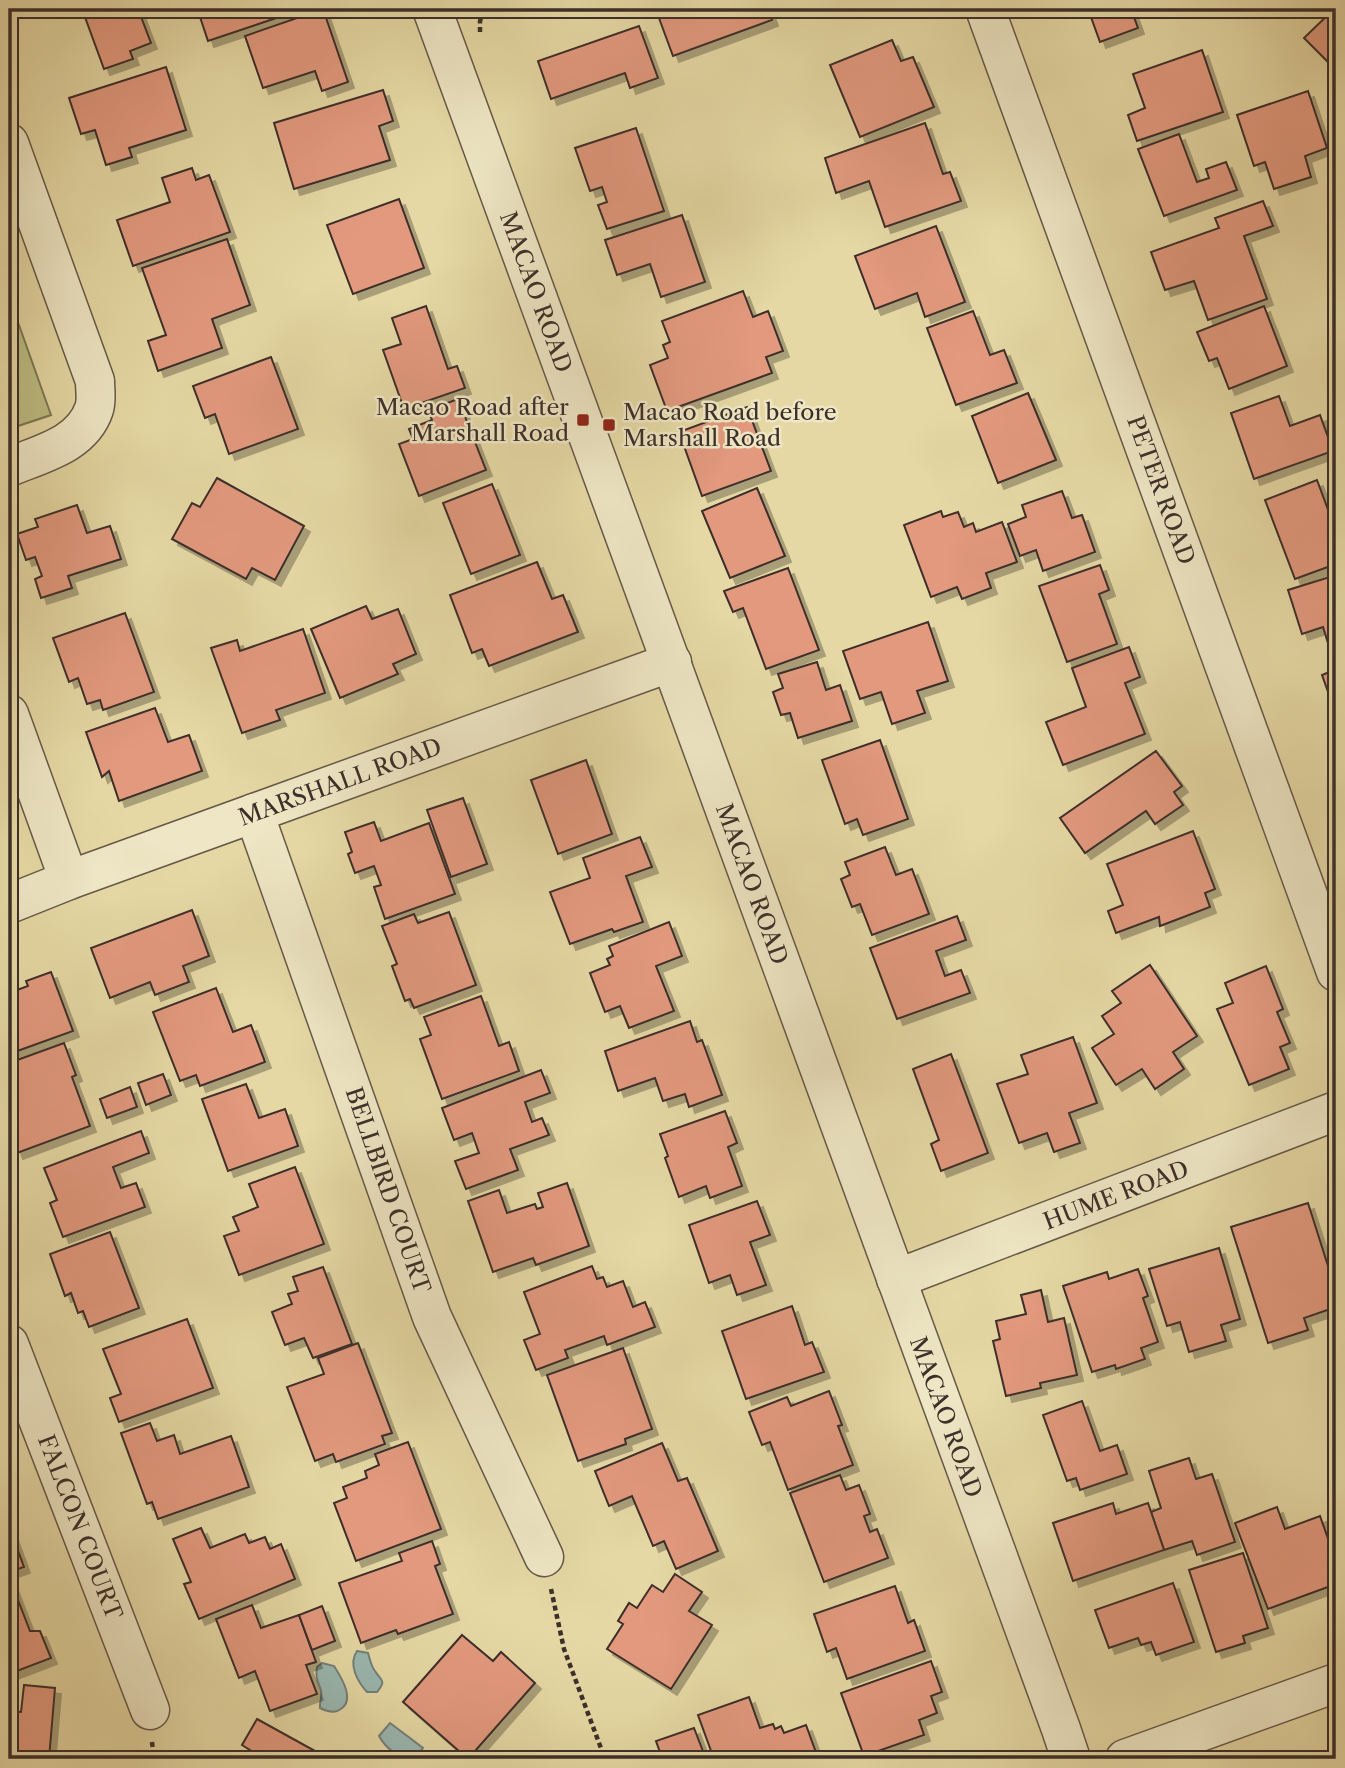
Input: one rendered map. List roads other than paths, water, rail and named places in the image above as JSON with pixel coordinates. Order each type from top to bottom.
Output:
[{"type":"street","name":"MACAO ROAD","points":[[432,9],[1071,1759]]},
{"type":"street","name":"PETER ROAD","points":[[985,9],[1336,972]]},
{"type":"street","points":[[9,142],[95,381],[95,408],[83,430],[64,444],[9,467]]},
{"type":"street","name":"MARSHALL ROAD","points":[[9,904],[672,663]]},
{"type":"street","points":[[9,714],[69,880]]},
{"type":"street","name":"BELLBIRD COURT","points":[[254,813],[432,1317],[544,1557]]},
{"type":"street","name":"HUME ROAD","points":[[896,1279],[1336,1111]]},
{"type":"street","name":"FALCON COURT","points":[[9,1344],[150,1710]]},
{"type":"street","points":[[1125,1759],[1336,1683]]},
{"type":"water","points":[[357,1651],[368,1653],[372,1667],[382,1681],[377,1692],[367,1692],[357,1678],[353,1661]]},
{"type":"water","points":[[322,1663],[334,1666],[346,1690],[346,1702],[337,1711],[320,1708],[321,1692],[316,1671]]},
{"type":"water","points":[[390,1723],[423,1748],[414,1759],[399,1755],[382,1741],[379,1736]]},
{"type":"place","name":"Macao Road after Marshall Road","points":[[583,420]]},
{"type":"place","name":"Macao Road before Marshall Road","points":[[609,425]]}]
